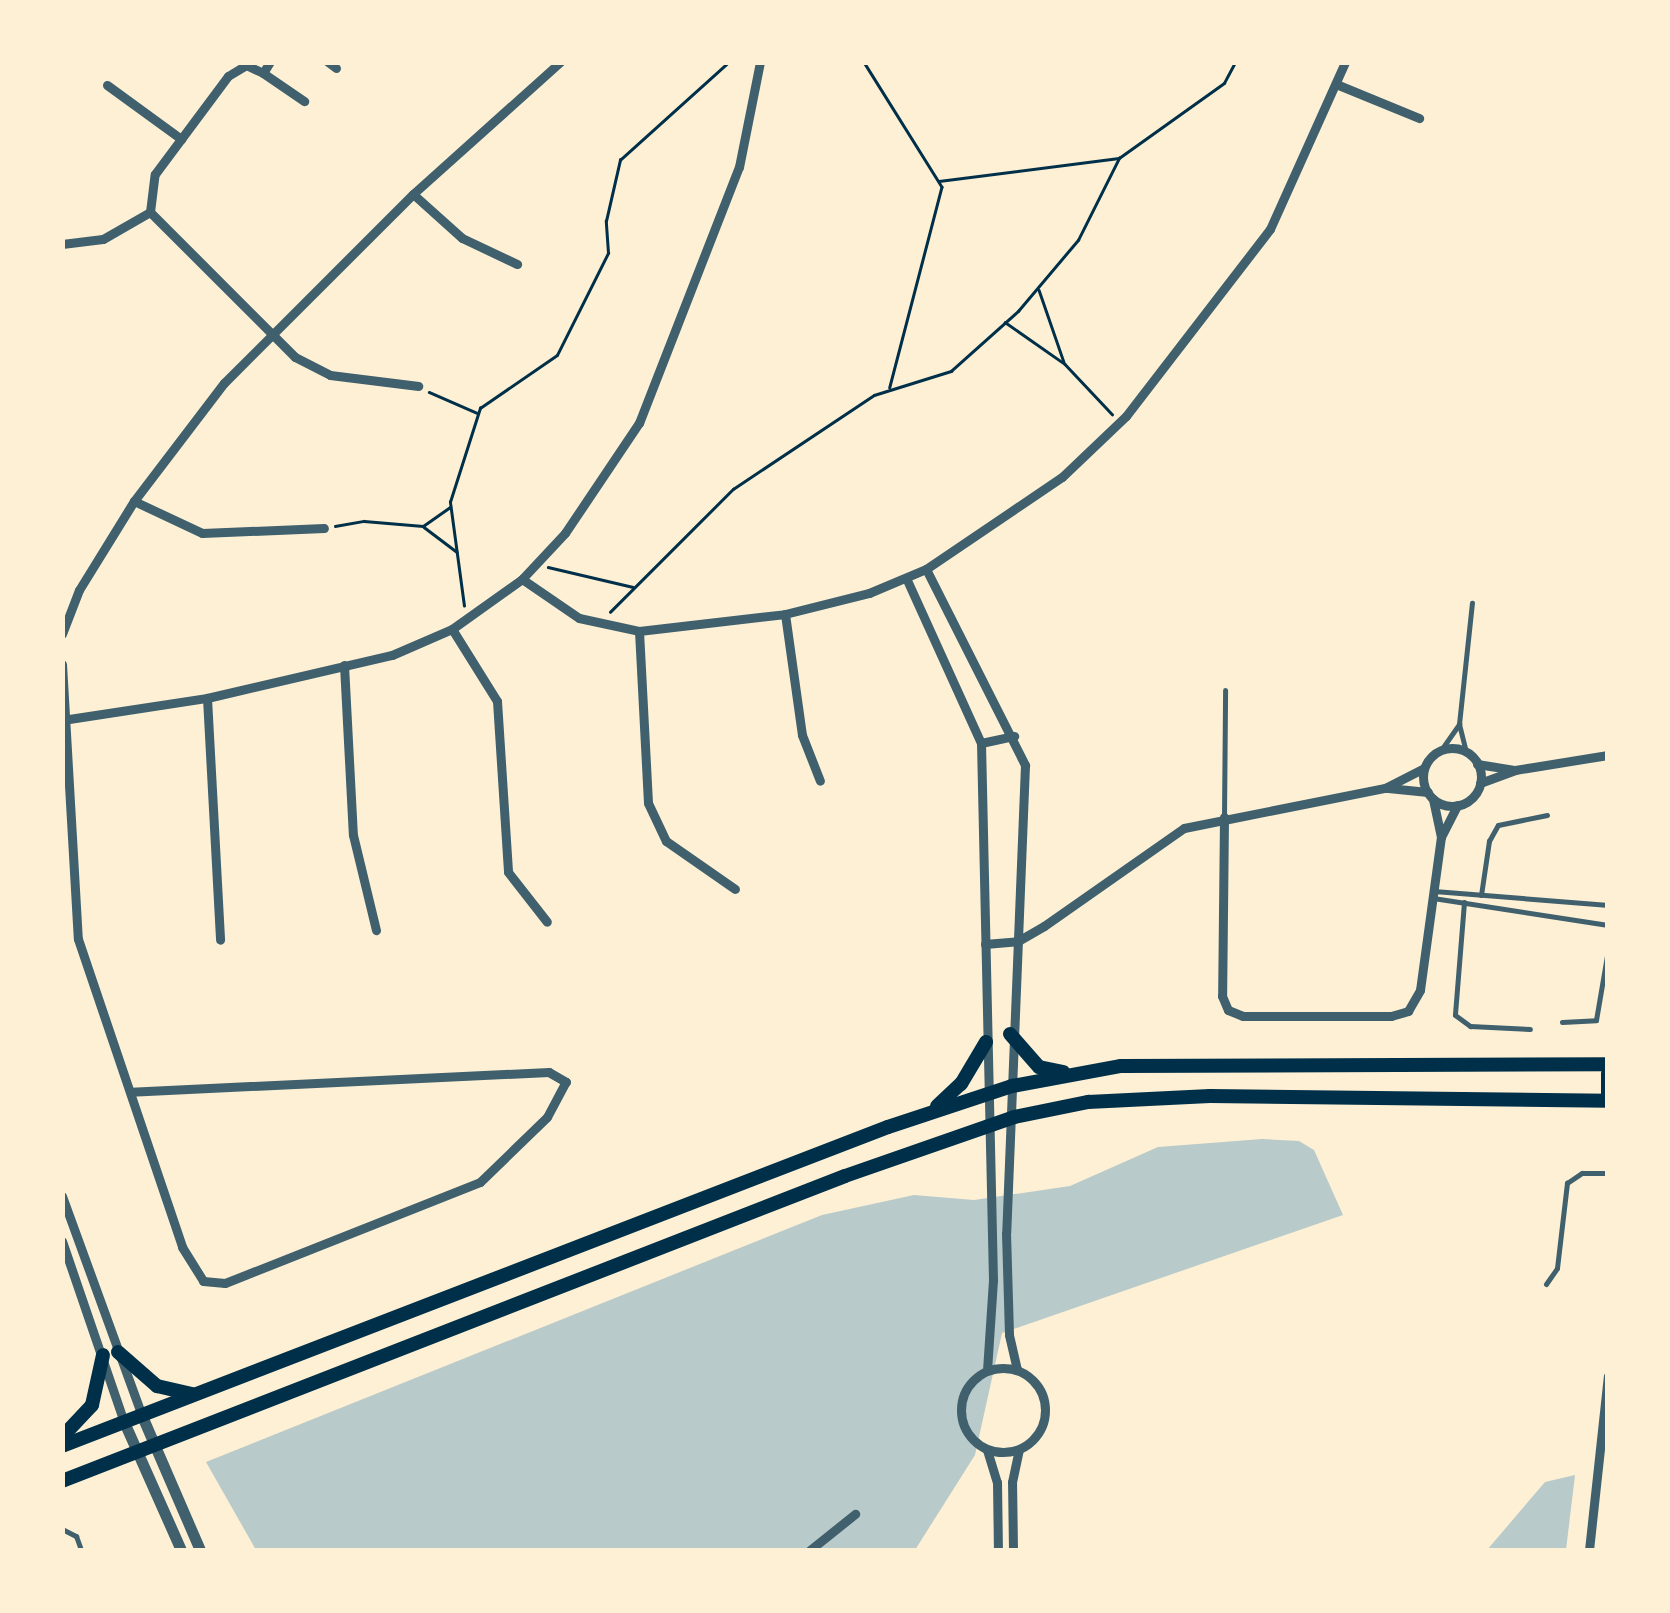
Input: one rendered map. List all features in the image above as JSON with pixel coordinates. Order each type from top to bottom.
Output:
[{"type":"main road","points":[[1010,1034],[1039,1067],[1075,1072]]},
{"type":"main road","points":[[925,1116],[960,1084],[986,1042]]},
{"type":"main road","points":[[62,1446],[1012,1086],[1121,1066],[1608,1064]]},
{"type":"main road","points":[[62,1480],[1014,1118],[1088,1102],[1210,1096],[1608,1098],[1608,1073]]},
{"type":"main road","points":[[62,1437],[92,1405],[110,1354],[157,1386],[196,1394]]},
{"type":"street","points":[[263,72],[270,62]]},
{"type":"street","points":[[62,634],[79,590],[134,501],[194,418],[268,336],[414,194],[560,62]]},
{"type":"street","points":[[69,719],[208,698],[392,656],[452,629],[522,579],[565,533],[639,423],[740,167],[760,62]]},
{"type":"street","points":[[522,579],[556,607],[598,624],[639,631],[785,614],[907,580],[926,569],[1062,477],[1119,422],[1270,229],[1346,62]]},
{"type":"street","points":[[304,101],[263,72],[246,65],[234,70],[180,139],[149,187],[150,212],[268,336],[330,374],[418,386]]},
{"type":"street","points":[[1336,84],[1419,118]]},
{"type":"street","points":[[106,85],[180,139]]},
{"type":"street","points":[[414,194],[462,238],[516,264]]},
{"type":"street","points":[[62,244],[103,239],[150,212]]},
{"type":"street","points":[[134,501],[202,532],[324,528]]},
{"type":"street","points":[[926,569],[958,637],[1014,736],[1026,790],[1010,1034],[1014,1118],[1006,1280],[1017,1370],[1039,1389],[1045,1417],[1019,1450],[1012,1482],[1013,1550]]},
{"type":"street","points":[[907,580],[940,644],[981,743],[992,1295],[987,1371]]},
{"type":"street","points":[[785,614],[802,735],[820,781]]},
{"type":"street","points":[[452,629],[497,702],[508,872],[547,922]]},
{"type":"street","points":[[639,631],[648,803],[666,841],[734,889]]},
{"type":"street","points":[[940,644],[958,637]]},
{"type":"street","points":[[62,664],[69,719],[78,939],[131,1092],[195,1274],[225,1283],[480,1182],[548,1117],[566,1082],[549,1072],[131,1092]]},
{"type":"street","points":[[344,665],[353,835],[376,930]]},
{"type":"street","points":[[208,698],[220,940]]},
{"type":"street","points":[[981,743],[1014,736]]},
{"type":"street","points":[[985,944],[1018,940],[1184,828],[1385,788],[1424,768],[1441,750],[1466,752],[1477,764],[1480,783]]},
{"type":"street","points":[[1224,817],[1222,996],[1234,1014],[1408,1012],[1420,990],[1441,837],[1457,805],[1480,783],[1515,770],[1608,755]]},
{"type":"street","points":[[1477,764],[1515,770]]},
{"type":"street","points":[[1424,768],[1441,837]]},
{"type":"street","points":[[1385,788],[1457,805]]},
{"type":"street","points":[[62,1196],[110,1354],[124,1422],[181,1550]]},
{"type":"street","points":[[62,1240],[200,1550]]},
{"type":"street","points":[[998,1550],[997,1482],[986,1449],[969,1436],[960,1411],[968,1386],[987,1371],[1017,1370]]},
{"type":"street","points":[[1589,1550],[1608,1376]]},
{"type":"street","points":[[986,1449],[1019,1450]]},
{"type":"street","points":[[810,1550],[855,1514]]},
{"type":"lane","points":[[1466,752],[1459,724],[1472,604]]},
{"type":"lane","points":[[1224,817],[1225,690]]},
{"type":"lane","points":[[1441,750],[1459,724]]},
{"type":"lane","points":[[1481,895],[1489,842],[1498,825],[1546,815]]},
{"type":"lane","points":[[1434,894],[1608,905]]},
{"type":"lane","points":[[1434,894],[1608,925]]},
{"type":"lane","points":[[1464,902],[1455,1015],[1470,1026],[1530,1029]]},
{"type":"lane","points":[[1562,1022],[1596,1020],[1608,950]]},
{"type":"lane","points":[[1546,1284],[1556,1268],[1567,1183],[1582,1173],[1608,1174]]},
{"type":"lane","points":[[62,1528],[76,1536],[81,1550]]},
{"type":"path","points":[[466,620],[450,507],[478,413],[557,355],[608,253],[606,221],[620,160],[728,62]]},
{"type":"path","points":[[864,62],[939,181],[889,390]]},
{"type":"path","points":[[598,624],[733,489],[889,390],[951,372],[1005,322],[1078,240],[1119,158],[1224,83],[1235,62]]},
{"type":"path","points":[[939,181],[1119,158]]},
{"type":"path","points":[[1038,287],[1065,364]]},
{"type":"path","points":[[1005,322],[1065,364],[1119,422]]},
{"type":"path","points":[[418,386],[478,413]]},
{"type":"path","points":[[423,526],[450,507]]},
{"type":"path","points":[[324,528],[364,521],[423,526],[456,552]]},
{"type":"path","points":[[536,564],[634,587]]},
{"type":"shaded area","points":[[1262,1139],[1299,1141],[1314,1150],[1343,1215],[1002,1333],[975,1455],[915,1550],[256,1550],[206,1462],[822,1215],[914,1195],[974,1200],[1070,1186],[1158,1147]]},
{"type":"shaded area","points":[[1575,1475],[1566,1550],[1487,1550],[1545,1482]]}]
